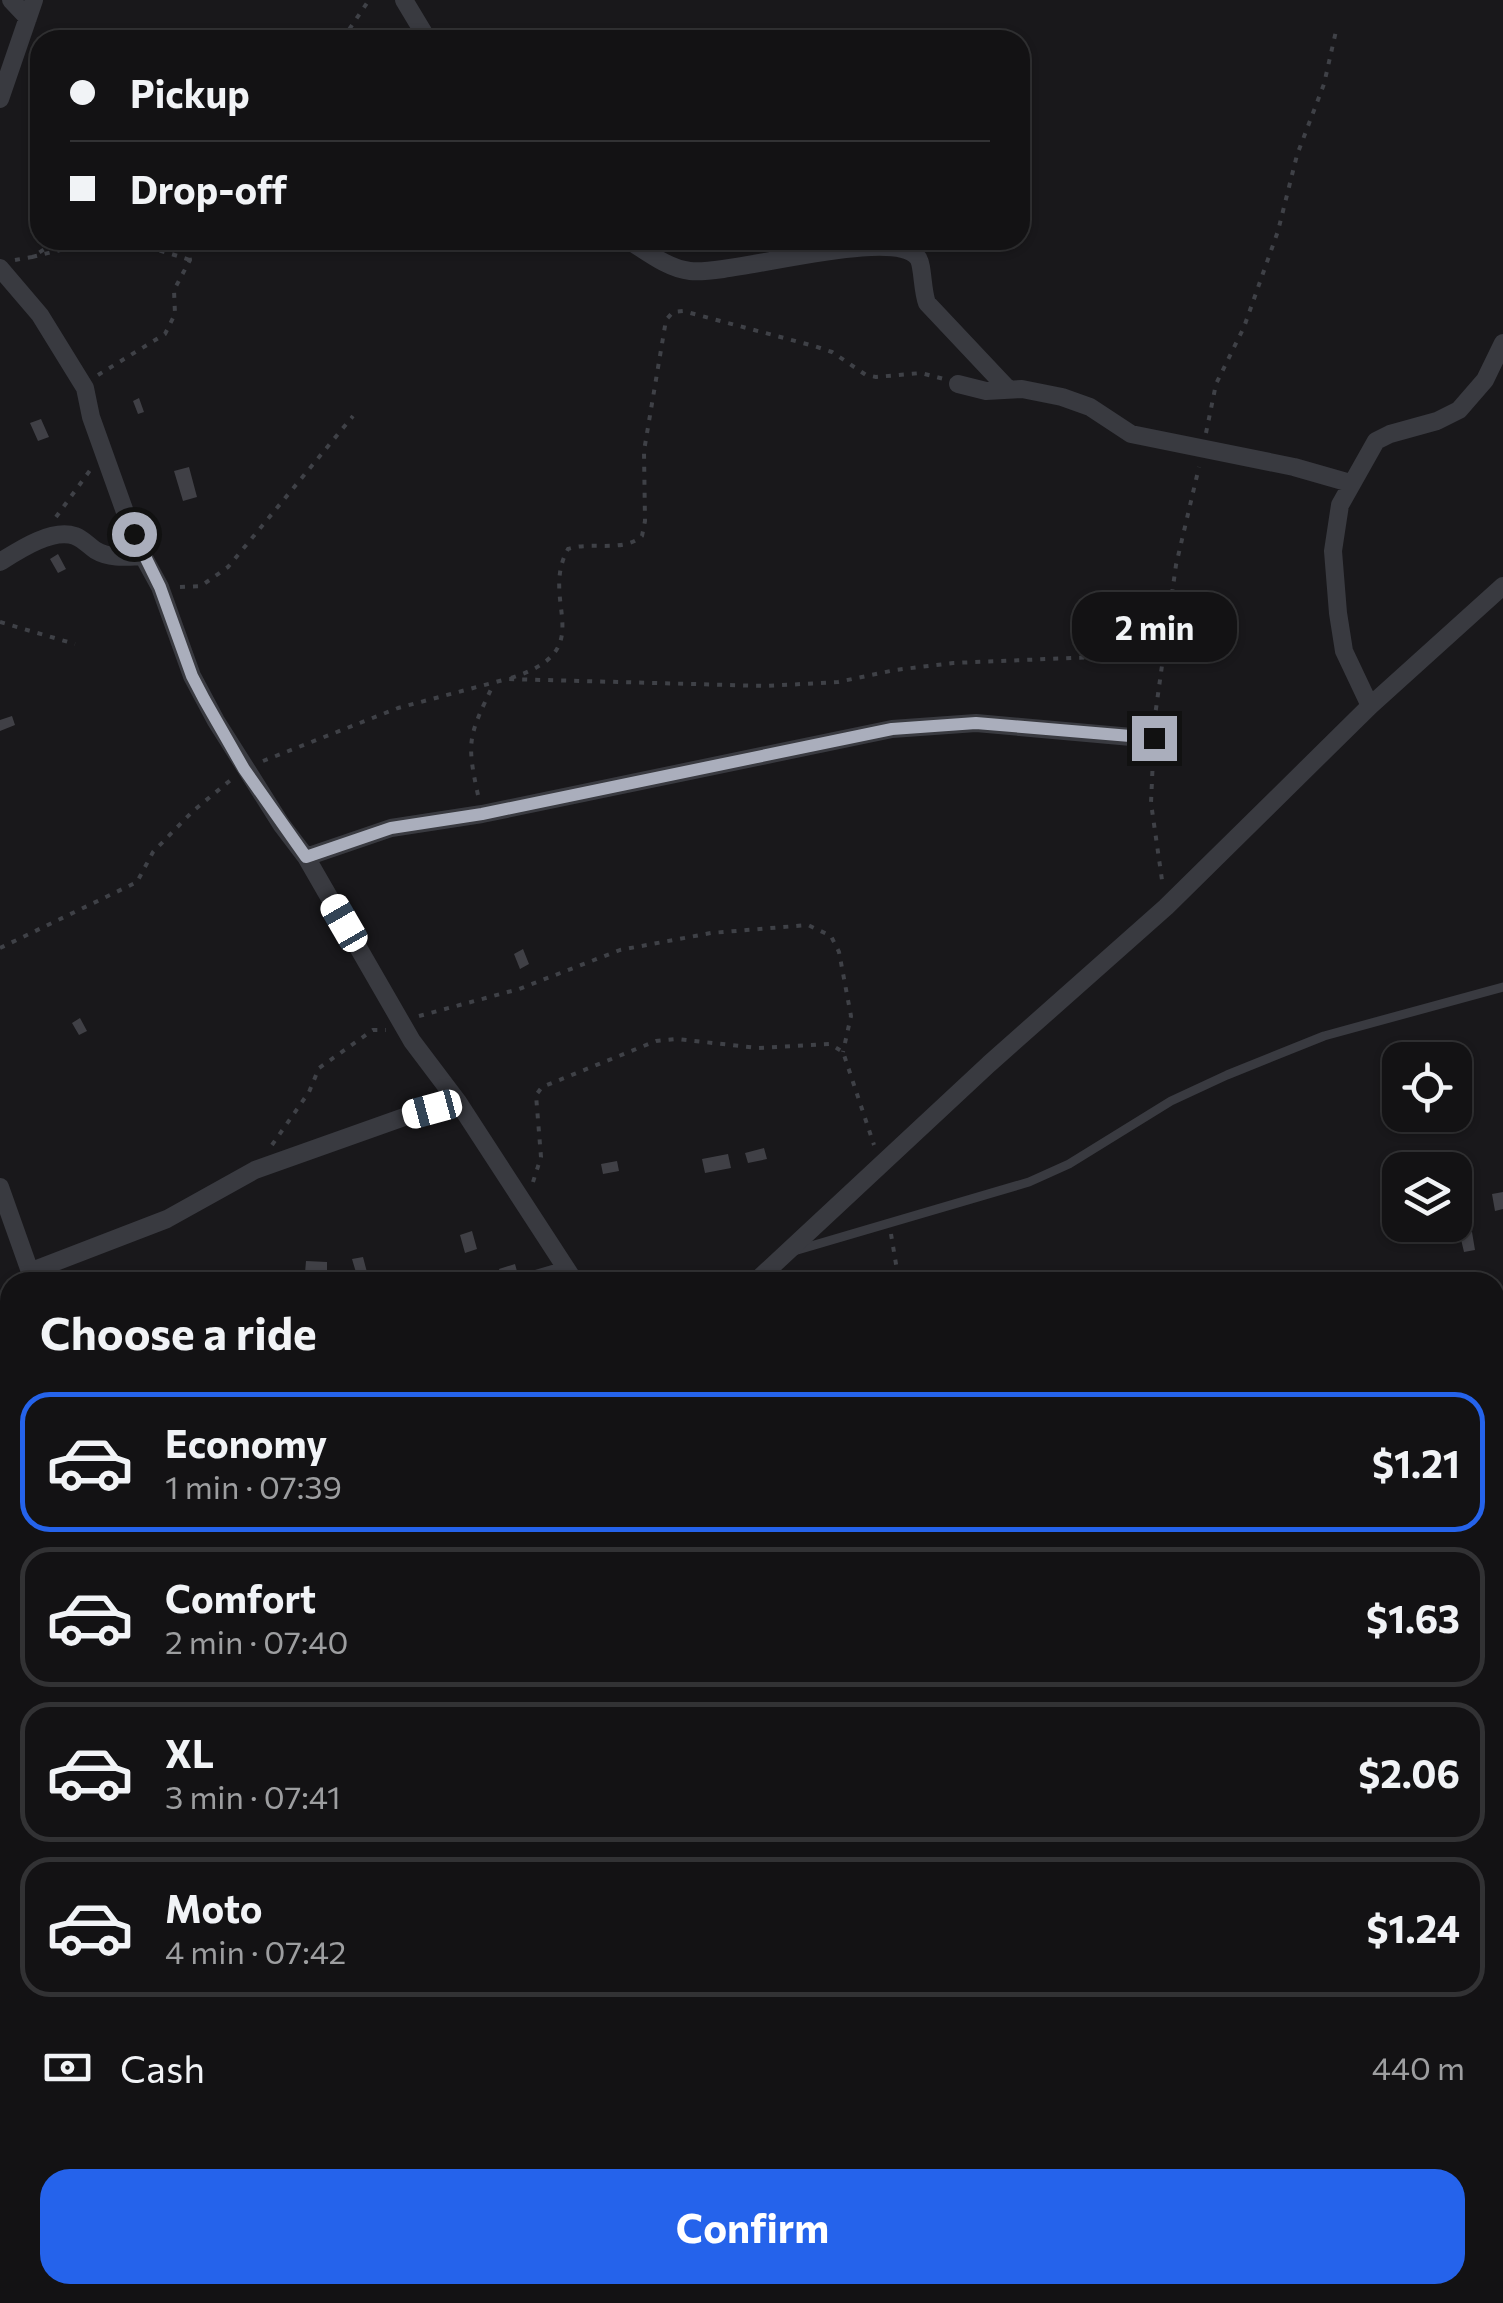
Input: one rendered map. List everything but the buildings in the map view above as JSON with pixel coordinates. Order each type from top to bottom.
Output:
[{"type":"street","points":[[0,99],[31,9],[11,0]]},
{"type":"street","points":[[404,0],[422,30]]},
{"type":"street","points":[[647,250],[688,271],[711,271],[840,250]]},
{"type":"street","points":[[897,250],[917,256],[926,303],[1008,390]]},
{"type":"street","points":[[4,264],[84,388],[142,556],[160,587],[192,676],[244,769],[306,857],[412,1041],[458,1102],[568,1272]]},
{"type":"street","points":[[1370,706],[1344,650],[1335,580],[1336,520],[1350,483],[1382,437],[1436,422],[1458,410],[1485,380],[1503,343]]},
{"type":"street","points":[[958,384],[986,390],[1039,392],[1076,402],[1131,434],[1350,483]]},
{"type":"street","points":[[0,562],[32,544],[65,534],[81,539],[102,554],[142,556]]},
{"type":"street","points":[[766,1272],[1166,907],[1370,706],[1503,586]]},
{"type":"street","points":[[306,857],[391,828],[482,814],[892,729],[976,723],[1154,738]]},
{"type":"street","points":[[42,1272],[167,1219],[255,1170],[458,1102]]},
{"type":"street","points":[[0,1186],[32,1272]]},
{"type":"lane","points":[[787,1254],[1030,1182],[1069,1164],[1115,1132],[1171,1101],[1324,1036],[1503,987]]},
{"type":"path","points":[[349,30],[369,0]]},
{"type":"path","points":[[1166,907],[1151,803],[1156,704],[1176,565],[1216,384],[1244,328],[1269,258],[1296,155],[1324,84],[1336,30]]},
{"type":"path","points":[[32,257],[43,250]]},
{"type":"path","points":[[4,264],[64,250]]},
{"type":"path","points":[[158,250],[190,260]]},
{"type":"path","points":[[84,388],[118,361],[166,334],[175,314],[174,290],[190,260],[188,250]]},
{"type":"path","points":[[0,948],[137,882],[153,852],[193,811],[244,769],[398,708],[534,671],[552,657],[561,643],[562,568],[568,549],[632,544],[642,536],[644,450],[666,320],[673,312],[683,311],[814,346],[832,352],[866,375],[920,373],[958,384]]},
{"type":"path","points":[[160,587],[200,586],[228,567],[353,416]]},
{"type":"path","points":[[32,544],[104,454]]},
{"type":"path","points":[[0,622],[74,644]]},
{"type":"path","points":[[507,680],[766,686],[838,682],[953,663],[1166,654]]},
{"type":"path","points":[[482,814],[469,745],[474,724],[494,683]]},
{"type":"path","points":[[400,1022],[519,988],[620,950],[711,933],[808,925],[831,936],[839,952],[851,1016],[843,1052],[881,1164]]},
{"type":"path","points":[[255,1170],[310,1092],[319,1068],[328,1060],[374,1030],[390,1031],[412,1041]]},
{"type":"path","points":[[522,1199],[540,1167],[536,1095],[552,1082],[656,1041],[677,1039],[758,1048],[830,1044],[843,1052]]},
{"type":"path","points":[[890,1224],[897,1272]]},
{"type":"route","points":[[134,534],[160,587],[204,699],[244,769],[306,857],[391,828],[482,814],[892,729],[976,723],[1154,738]]}]
